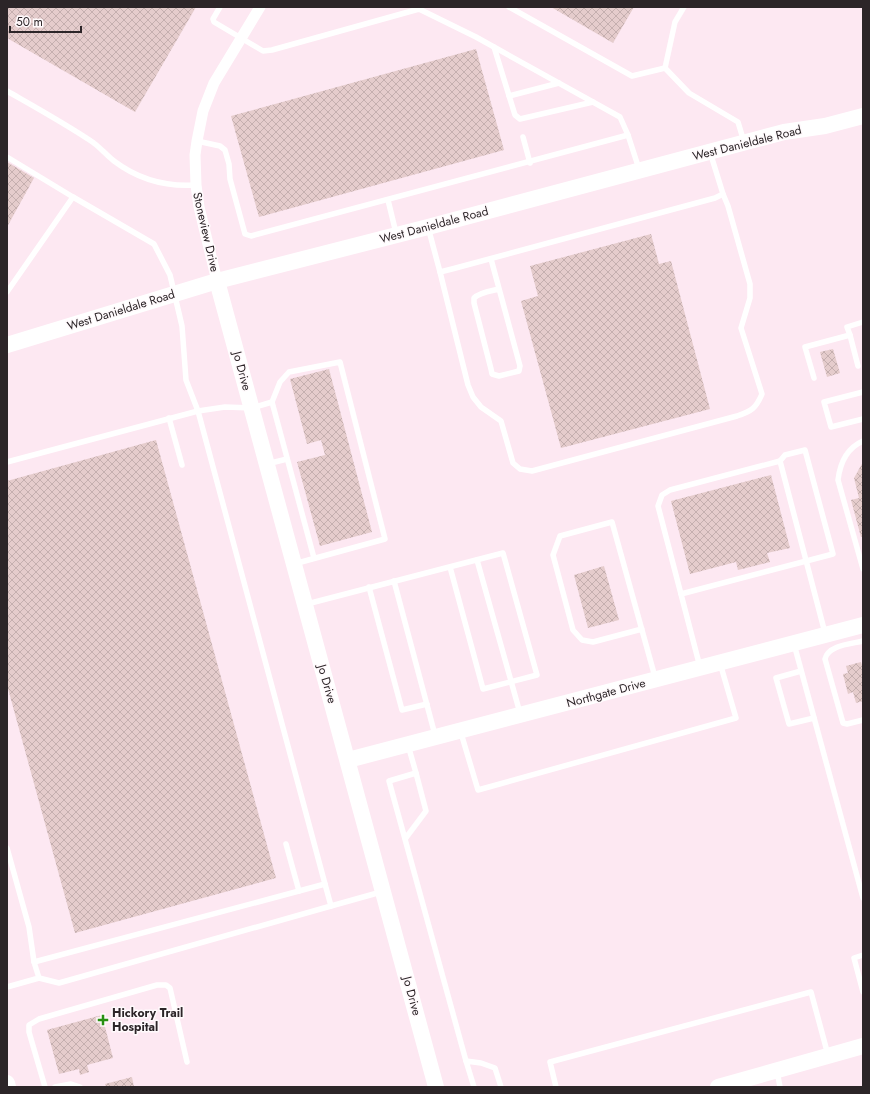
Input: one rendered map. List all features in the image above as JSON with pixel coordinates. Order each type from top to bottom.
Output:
[{"type":"street","name":"Stoneview Drive","points":[[217,281],[199,207],[196,185],[195,155],[197,141],[204,112],[214,83],[260,7]]},
{"type":"street","name":"West Danieldale Road","points":[[7,345],[217,281],[428,227],[744,142],[784,132],[824,126],[863,116]]},
{"type":"street","name":"Jo Drive","points":[[217,281],[384,891],[436,1087]]},
{"type":"street","name":"Northgate Drive","points":[[348,760],[863,625]]},
{"type":"street","points":[[718,1087],[863,1046]]},
{"type":"lane","points":[[220,7],[213,19],[214,22],[263,51],[272,50],[419,9],[494,47],[620,117],[639,170]]},
{"type":"lane","points":[[509,7],[632,76],[665,68]]},
{"type":"lane","points":[[665,68],[675,22],[684,7]]},
{"type":"lane","points":[[494,47],[515,115],[520,119],[593,102]]},
{"type":"lane","points":[[665,68],[689,93],[738,122],[744,142]]},
{"type":"lane","points":[[510,96],[559,84]]},
{"type":"lane","points":[[7,91],[92,142],[113,161],[144,179],[161,184],[179,186],[196,185]]},
{"type":"lane","points":[[197,141],[220,146],[225,150],[229,164],[230,179],[245,234],[251,236],[628,136]]},
{"type":"lane","points":[[523,137],[530,163]]},
{"type":"lane","points":[[428,227],[468,384],[473,397],[481,407],[501,421],[513,463],[520,469],[532,471],[737,416],[748,412],[757,405],[762,394],[741,328],[750,298],[750,284],[728,206],[709,152]]},
{"type":"lane","points":[[7,157],[154,244],[170,275],[182,326],[186,380],[198,410],[331,906]]},
{"type":"lane","points":[[440,272],[715,198],[723,194]]},
{"type":"lane","points":[[7,292],[74,197]]},
{"type":"lane","points":[[388,200],[397,235]]},
{"type":"lane","points":[[491,259],[520,366],[519,371],[495,376],[492,374],[474,298],[482,293],[499,289]]},
{"type":"lane","points":[[858,366],[847,327],[863,322]]},
{"type":"lane","points":[[814,378],[805,347],[850,335]]},
{"type":"lane","points":[[294,564],[385,539],[340,362],[289,372],[280,382],[272,402],[314,558]]},
{"type":"lane","points":[[863,392],[824,402],[831,427],[863,419]]},
{"type":"lane","points":[[7,462],[198,410],[225,407],[252,408],[272,402]]},
{"type":"lane","points":[[169,418],[182,465]]},
{"type":"lane","points":[[863,441],[856,445],[847,454],[840,467],[838,480],[863,569]]},
{"type":"lane","points":[[681,594],[833,554],[805,450],[785,455],[780,461],[670,490],[662,495],[658,506],[700,668]]},
{"type":"lane","points":[[267,464],[287,459]]},
{"type":"lane","points":[[780,461],[826,635]]},
{"type":"lane","points":[[642,629],[593,642],[582,640],[573,630],[553,555],[560,536],[612,522],[642,629],[656,680]]},
{"type":"lane","points":[[305,604],[450,566],[503,553],[537,675],[483,689],[450,566]]},
{"type":"lane","points":[[477,560],[520,715]]},
{"type":"lane","points":[[394,581],[436,737]]},
{"type":"lane","points":[[369,587],[402,710],[427,704]]},
{"type":"lane","points":[[863,641],[832,649],[826,654],[825,659],[843,723],[847,724],[863,720]]},
{"type":"lane","points":[[794,644],[863,898]]},
{"type":"lane","points":[[461,730],[478,790],[736,718],[720,662]]},
{"type":"lane","points":[[801,671],[776,678],[789,724],[814,718]]},
{"type":"lane","points":[[405,839],[426,812],[408,744]]},
{"type":"lane","points":[[416,773],[389,781],[474,1087]]},
{"type":"lane","points":[[286,844],[299,891]]},
{"type":"lane","points":[[7,848],[29,928],[34,962],[39,978]]},
{"type":"lane","points":[[34,962],[325,884]]},
{"type":"lane","points":[[7,987],[39,978],[59,983],[384,891]]},
{"type":"lane","points":[[863,955],[854,958],[863,992]]},
{"type":"lane","points":[[45,1087],[29,1032],[30,1025],[39,1019],[157,985],[166,985],[170,988],[187,1062]]},
{"type":"lane","points":[[556,1087],[550,1062],[811,992],[828,1056]]},
{"type":"lane","points":[[466,1062],[481,1063],[495,1068],[501,1087]]},
{"type":"lane","points":[[777,1070],[780,1087]]},
{"type":"lane","points":[[55,1087],[71,1084],[80,1087]]},
{"type":"building","points":[[7,7],[196,7],[135,112],[7,38]]},
{"type":"building","points":[[551,7],[634,7],[613,43]]},
{"type":"building","points":[[476,49],[504,150],[259,217],[231,116]]},
{"type":"building","points":[[7,162],[34,178],[7,227]]},
{"type":"building","points":[[651,234],[659,264],[671,261],[710,409],[561,448],[521,301],[538,296],[530,266]]},
{"type":"building","points":[[833,349],[840,373],[827,377],[820,352]]},
{"type":"building","points":[[329,369],[372,532],[320,546],[297,462],[325,455],[321,440],[307,444],[290,379]]},
{"type":"building","points":[[156,440],[276,878],[75,933],[7,685],[7,481]]},
{"type":"building","points":[[863,462],[863,537],[861,537],[851,500],[859,498],[854,478]]},
{"type":"building","points":[[771,475],[790,548],[767,553],[770,562],[738,570],[736,562],[690,574],[671,501]]},
{"type":"building","points":[[604,566],[619,620],[588,628],[574,575]]},
{"type":"building","points":[[861,662],[863,669],[863,701],[856,703],[853,692],[848,694],[843,674],[848,673],[846,666]]},
{"type":"building","points":[[102,1015],[113,1058],[87,1065],[89,1072],[80,1075],[79,1069],[59,1074],[47,1030]]},
{"type":"building","points":[[132,1077],[134,1087],[106,1087],[105,1084]]},
{"type":"place","name":"Hickory Trail Hospital","points":[[103,1020]]}]
